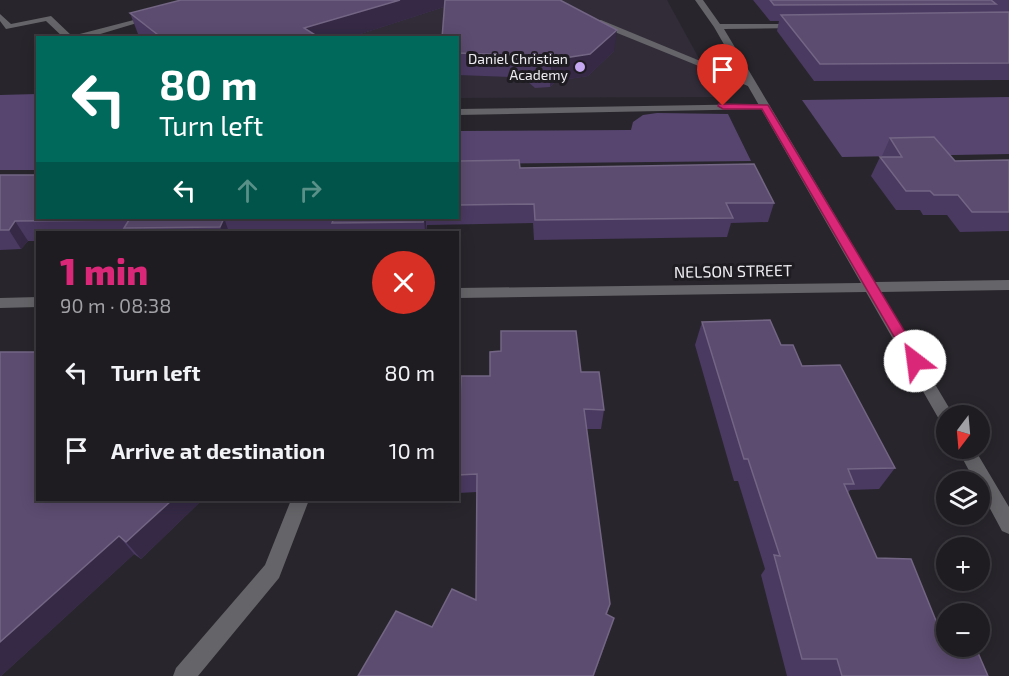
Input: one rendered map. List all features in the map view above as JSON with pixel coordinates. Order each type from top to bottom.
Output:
[{"type":"street","points":[[699,0],[718,27],[873,287],[940,405]]},
{"type":"street","points":[[82,36],[164,14]]},
{"type":"street","points":[[0,16],[9,27],[48,18],[67,36]]},
{"type":"street","points":[[586,18],[751,84]]},
{"type":"street","points":[[718,27],[801,26]]},
{"type":"street","points":[[459,112],[765,107]]},
{"type":"street","name":"NELSON STREET","points":[[459,293],[1009,285]]},
{"type":"street","points":[[0,303],[36,302]]},
{"type":"street","points":[[971,459],[1009,525]]},
{"type":"street","points":[[184,676],[272,572],[300,501]]},
{"type":"shaded area","name":"Daniel Christian Academy","points":[[260,0],[667,0],[720,97],[459,98],[459,36],[134,36]]},
{"type":"shaded area","points":[[36,94],[36,170],[0,170],[0,95]]},
{"type":"shaded area","points":[[1009,97],[1009,154],[842,157],[802,100]]},
{"type":"shaded area","points":[[657,113],[728,114],[751,161],[459,164],[459,131],[631,130],[633,122],[643,115]]},
{"type":"building","points":[[181,0],[400,0],[304,28],[317,36],[159,36],[130,13]]},
{"type":"building","points":[[445,0],[560,0],[617,30],[590,54],[558,59],[551,65],[535,65],[528,59],[517,59],[511,55],[459,53],[459,36],[442,36]]},
{"type":"building","points":[[770,0],[991,0],[996,4],[774,5]]},
{"type":"building","points":[[1009,12],[1009,63],[820,64],[781,15]]},
{"type":"building","points":[[934,137],[955,161],[1009,160],[1009,212],[972,212],[958,195],[934,195],[930,191],[906,191],[880,157],[902,157],[890,138]]},
{"type":"building","points":[[519,160],[520,168],[754,164],[774,203],[726,203],[733,218],[535,220],[534,204],[459,205],[459,161]]},
{"type":"building","points":[[0,175],[36,175],[36,219],[224,219],[220,227],[124,228],[129,220],[15,221],[9,230],[0,230]]},
{"type":"building","points":[[334,219],[424,219],[423,222],[332,223]]},
{"type":"building","points":[[770,320],[781,345],[793,345],[802,366],[840,365],[895,468],[848,469],[854,484],[844,484],[877,558],[911,559],[936,621],[936,657],[980,657],[988,676],[842,676],[837,659],[802,659],[774,555],[780,556],[748,459],[744,459],[702,322]]},
{"type":"building","points":[[501,331],[576,331],[581,372],[599,372],[604,410],[584,409],[610,604],[606,614],[614,618],[593,676],[358,676],[396,611],[432,627],[452,589],[476,600],[477,474],[459,475],[461,376],[490,376],[490,352],[501,351]]},
{"type":"building","points":[[0,352],[36,352],[36,501],[171,501],[126,542],[119,536],[0,642]]},
{"type":"place","name":"Daniel Christian Academy","points":[[580,67]]},
{"type":"route","points":[[723,106],[765,107],[915,361]]}]
